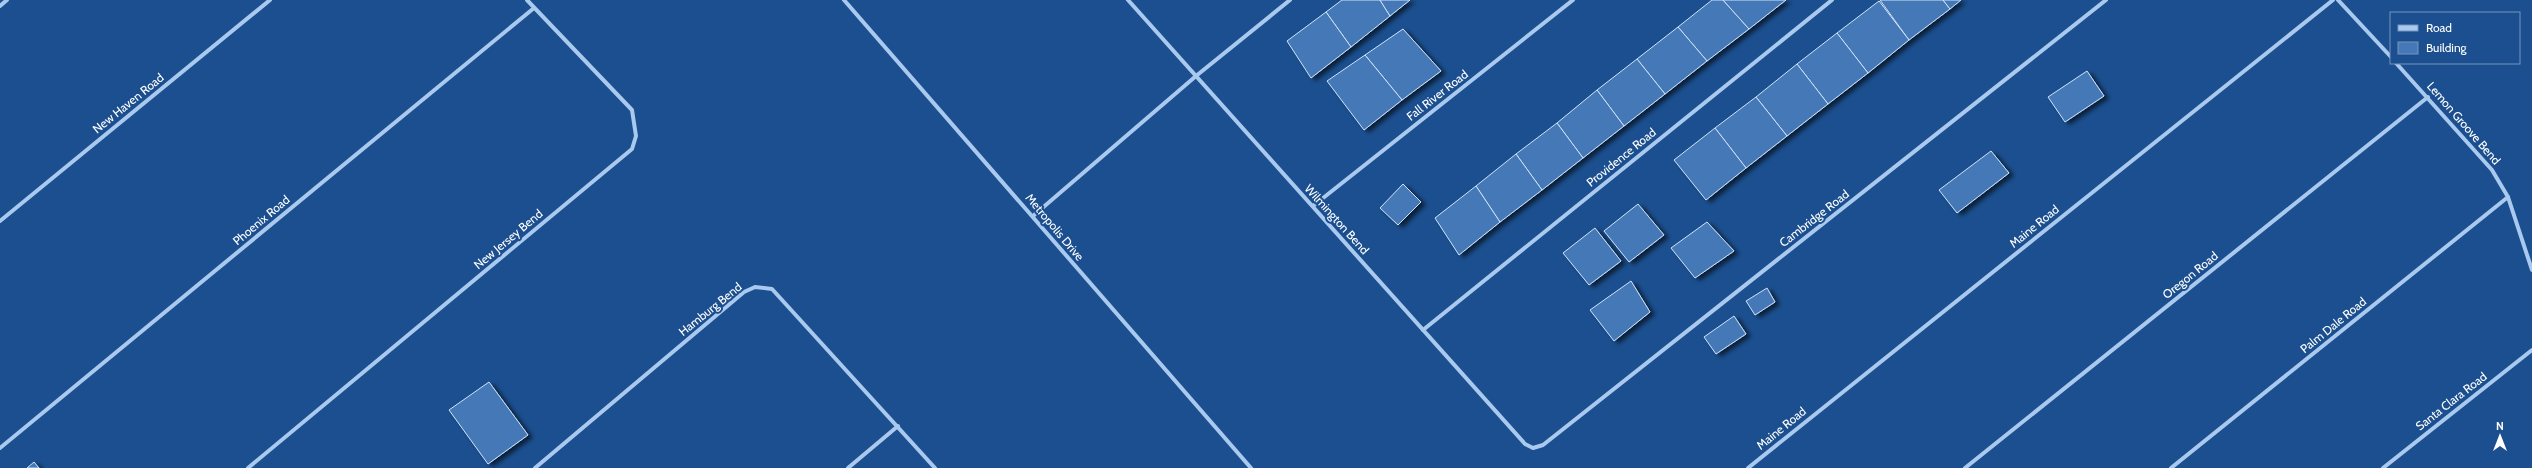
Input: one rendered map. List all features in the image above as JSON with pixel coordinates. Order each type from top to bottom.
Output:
[{"type":"street","points":[[0,6],[7,0]]},
{"type":"street","name":"New Haven Road","points":[[0,221],[270,0]]},
{"type":"street","name":"New Jersey Bend","points":[[248,468],[632,149],[636,136],[632,110],[527,0]]},
{"type":"street","name":"Metropolis Drive","points":[[844,0],[1251,468]]},
{"type":"street","name":"Wilmington Bend","points":[[1128,0],[1524,444],[1533,448]]},
{"type":"street","points":[[1033,216],[1196,76],[1290,0]]},
{"type":"street","name":"Fall River Road","points":[[1312,206],[1573,0]]},
{"type":"street","name":"Providence Road","points":[[1423,330],[1832,0]]},
{"type":"street","name":"Cambridge Road","points":[[1533,448],[1543,445],[2106,0]]},
{"type":"street","name":"Maine Road","points":[[1748,468],[2333,0]]},
{"type":"street","points":[[2338,0],[2390,56]]},
{"type":"street","name":"Phoenix Road","points":[[0,448],[534,8]]},
{"type":"street","name":"Lemon Groove Bend","points":[[2397,64],[2492,170],[2508,197],[2532,270]]},
{"type":"street","name":"Oregon Road","points":[[1965,468],[2428,97]]},
{"type":"street","name":"Palm Dale Road","points":[[2171,468],[2508,197]]},
{"type":"street","name":"Hamburg Bend","points":[[535,468],[744,292],[755,287],[764,286],[772,290],[935,468]]},
{"type":"street","name":"Santa Clara Road","points":[[2383,468],[2532,350]]},
{"type":"street","points":[[848,468],[898,426]]},
{"type":"building","points":[[1342,0],[1380,0],[1390,16],[1351,47],[1326,12]]},
{"type":"building","points":[[1380,0],[1410,0],[1390,16]]},
{"type":"building","points":[[1712,0],[1723,0],[1749,29],[1707,61],[1678,27]]},
{"type":"building","points":[[1723,0],[1786,0],[1749,29]]},
{"type":"building","points":[[1880,0],[1943,0],[1950,9],[1909,40]]},
{"type":"building","points":[[1943,0],[1961,0],[1950,9]]},
{"type":"building","points":[[1879,1],[1909,40],[1868,73],[1837,33]]},
{"type":"building","points":[[1326,12],[1351,47],[1311,78],[1287,41]]},
{"type":"building","points":[[1678,27],[1707,61],[1665,94],[1637,59]]},
{"type":"building","points":[[1403,29],[1441,71],[1402,100],[1365,55]]},
{"type":"building","points":[[1837,33],[1868,73],[1828,104],[1797,64]]},
{"type":"building","points":[[1365,55],[1402,100],[1364,130],[1327,81]]},
{"type":"building","points":[[1637,59],[1665,94],[1624,126],[1597,90]]},
{"type":"building","points":[[1797,64],[1828,104],[1787,136],[1756,97]]},
{"type":"building","points":[[2087,71],[2104,96],[2065,122],[2048,97]]},
{"type":"building","points":[[1597,90],[1624,126],[1583,158],[1557,123]]},
{"type":"building","points":[[1756,97],[1787,136],[1746,168],[1715,128]]},
{"type":"building","points":[[1557,123],[1583,158],[1542,190],[1516,154]]},
{"type":"building","points":[[1715,128],[1746,168],[1706,200],[1674,160]]},
{"type":"building","points":[[1991,151],[2009,173],[1957,213],[1939,190]]},
{"type":"building","points":[[1516,154],[1542,190],[1500,222],[1476,186]]},
{"type":"building","points":[[1403,184],[1421,202],[1398,225],[1380,208]]},
{"type":"building","points":[[1476,186],[1500,222],[1459,255],[1435,218]]},
{"type":"building","points":[[1638,204],[1664,235],[1629,262],[1604,231]]},
{"type":"building","points":[[1707,222],[1734,251],[1695,278],[1671,248]]},
{"type":"building","points":[[1595,228],[1621,261],[1589,285],[1563,253]]},
{"type":"building","points":[[1631,281],[1650,312],[1614,341],[1590,310]]},
{"type":"building","points":[[1767,288],[1775,302],[1755,315],[1746,301]]},
{"type":"building","points":[[1734,316],[1746,334],[1716,354],[1704,337]]},
{"type":"building","points":[[489,382],[528,435],[488,464],[449,410]]},
{"type":"building","points":[[34,462],[39,468],[27,468]]}]
